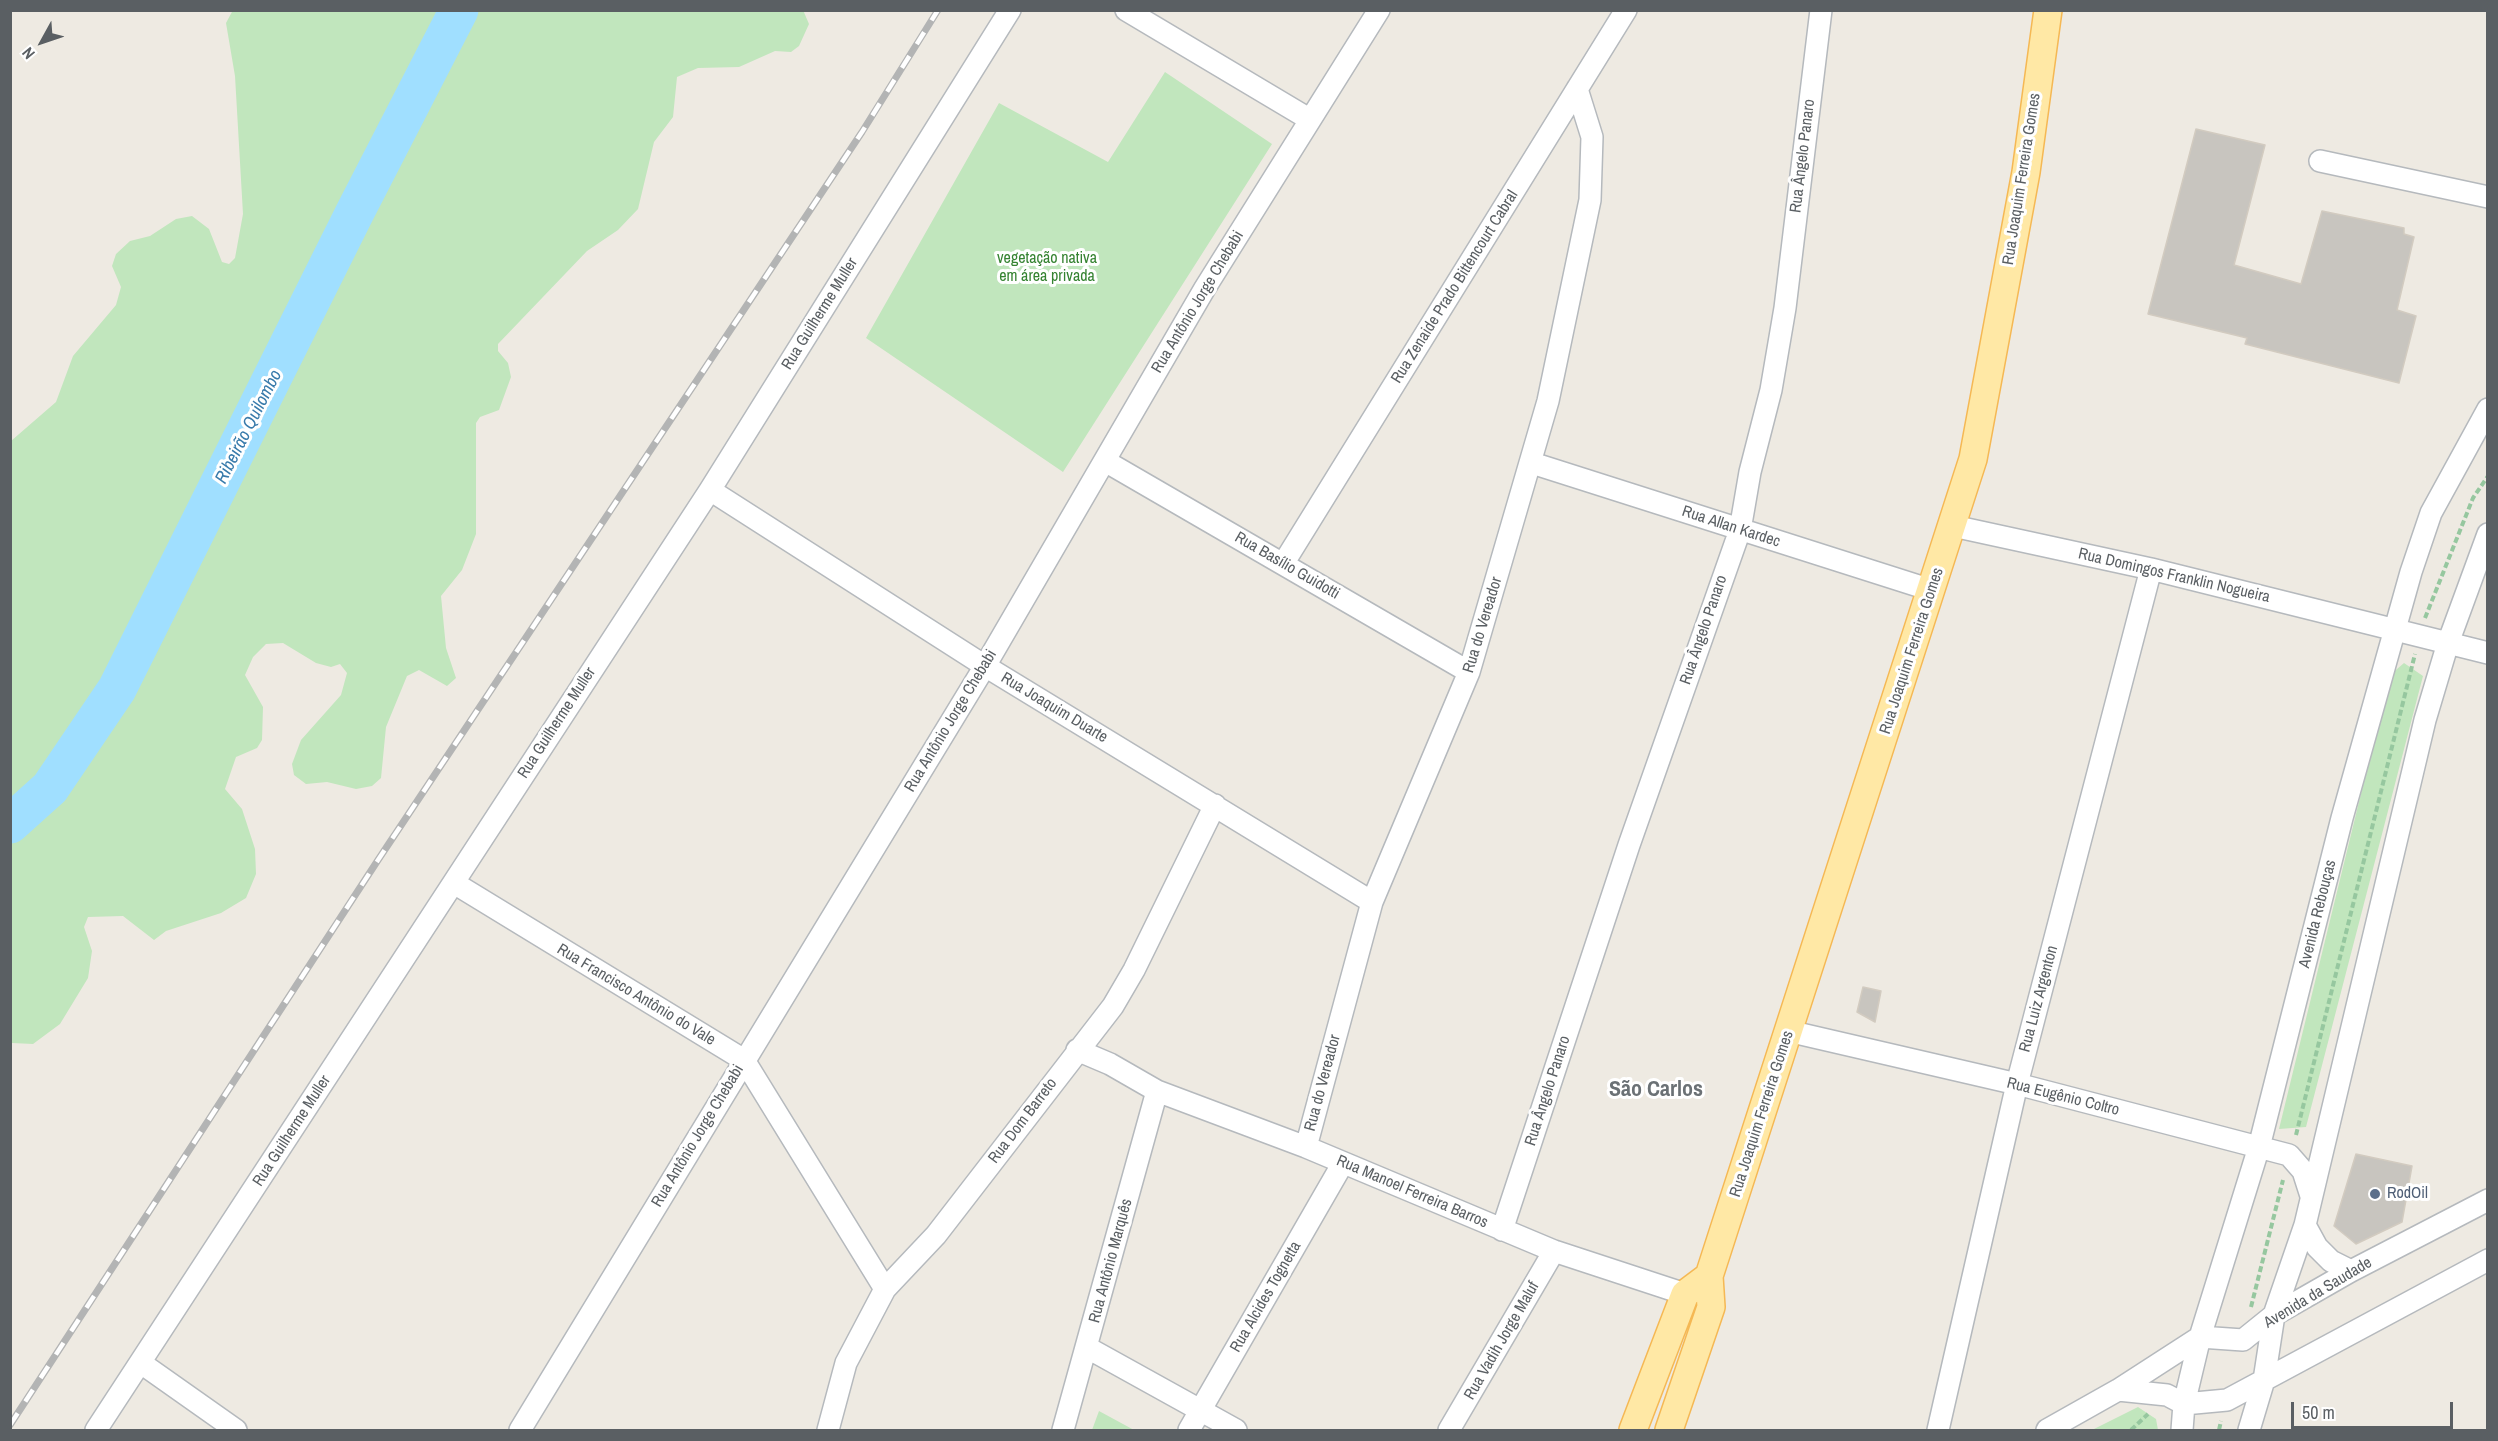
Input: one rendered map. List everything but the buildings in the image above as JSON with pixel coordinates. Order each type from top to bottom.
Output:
[{"type":"main road","name":"Rua Joaquim Ferreira Gomes","points":[[1669,1431],[1711,1306],[1709,1276],[1973,459],[2026,172],[2048,10]]},
{"type":"main road","points":[[1633,1431],[1685,1294],[1709,1276]]},
{"type":"street","name":"Rua Guilherme Muller","points":[[96,1431],[710,490],[1010,10]]},
{"type":"street","points":[[1126,10],[1310,119]]},
{"type":"street","name":"Rua Antônio Jorge Chebabi","points":[[520,1431],[985,666],[1205,288],[1379,10]]},
{"type":"street","name":"Rua Zenaide Prado Bittencourt Cabral","points":[[1283,564],[1626,10]]},
{"type":"street","name":"Rua Ângelo Panaro","points":[[1502,1230],[1629,845],[1740,530],[1750,472],[1771,390],[1785,309],[1821,10]]},
{"type":"street","name":"Rua do Vereador","points":[[1306,1147],[1372,902],[1469,672],[1532,463],[1548,401],[1590,200],[1592,137],[1577,89]]},
{"type":"street","points":[[2320,162],[2487,197]]},
{"type":"street","name":"Avenida Rebouças","points":[[2182,1431],[2184,1404],[2200,1337],[2259,1147],[2342,818],[2394,629],[2431,513],[2487,409]]},
{"type":"street","name":"Rua Basílio Guidotti","points":[[1105,460],[1469,672]]},
{"type":"street","name":"Rua Allan Kardec","points":[[1532,463],[1931,590]]},
{"type":"street","name":"Rua Joaquim Duarte","points":[[710,490],[985,666],[1372,902]]},
{"type":"street","name":"Rua Domingos Franklin Nogueira","points":[[1953,526],[2151,569],[2487,653]]},
{"type":"street","points":[[2249,1431],[2264,1380],[2274,1315],[2312,1197],[2425,720],[2448,643],[2487,534]]},
{"type":"street","name":"Rua Luiz Argenton","points":[[1938,1431],[2017,1084],[2151,569]]},
{"type":"street","name":"Rua Dom Barreto","points":[[828,1431],[846,1363],[885,1289],[936,1235],[1113,1006],[1134,970],[1215,805]]},
{"type":"street","name":"Rua Francisco Antônio do Vale","points":[[454,883],[744,1060],[885,1289]]},
{"type":"street","name":"Rua Eugênio Coltro","points":[[1788,1031],[2017,1084],[2289,1155]]},
{"type":"street","name":"Rua Manoel Ferreira Barros","points":[[1077,1050],[1110,1064],[1157,1091],[1306,1147],[1554,1251],[1685,1294]]},
{"type":"street","name":"Rua Antônio Marquês","points":[[1063,1431],[1088,1348],[1157,1091]]},
{"type":"street","points":[[2289,1155],[2303,1171],[2312,1197]]},
{"type":"street","name":"Rua Alcides Tognetta","points":[[1189,1431],[1343,1163]]},
{"type":"street","name":"Avenida da Saudade","points":[[2243,1340],[2274,1315],[2351,1271],[2487,1200]]},
{"type":"street","points":[[2305,1224],[2317,1247],[2331,1261],[2351,1271]]},
{"type":"street","name":"Rua Vadih Jorge Maluf","points":[[1449,1431],[1554,1251]]},
{"type":"street","points":[[2118,1390],[2167,1395],[2184,1404],[2227,1400],[2487,1260]]},
{"type":"street","points":[[2047,1431],[2118,1390],[2200,1337],[2243,1340]]},
{"type":"street","points":[[1088,1348],[1236,1431]]},
{"type":"street","points":[[141,1363],[236,1431]]},
{"type":"path","points":[[2243,1340],[2343,952],[2419,636],[2469,508],[2487,476]]},
{"type":"path","points":[[2219,1431],[2227,1400]]},
{"type":"green space","points":[[233,10],[803,10],[809,24],[799,46],[791,52],[775,51],[739,67],[698,68],[677,77],[673,117],[654,142],[638,209],[618,230],[587,251],[498,344],[498,351],[508,363],[511,377],[499,410],[480,417],[476,423],[476,534],[462,570],[441,596],[446,648],[456,678],[447,686],[419,670],[407,676],[386,727],[381,778],[372,786],[356,789],[327,782],[306,784],[294,775],[292,764],[301,740],[341,695],[347,673],[340,664],[331,667],[316,663],[283,643],[266,644],[253,657],[245,675],[263,707],[262,740],[257,748],[236,757],[225,789],[242,809],[255,849],[256,874],[246,898],[221,913],[166,931],[154,940],[123,916],[88,917],[84,927],[92,951],[88,978],[60,1024],[33,1044],[12,1043],[11,441],[56,402],[73,356],[116,305],[121,287],[112,266],[116,254],[130,241],[150,236],[176,219],[192,216],[209,229],[222,262],[229,264],[235,258],[243,214],[235,76],[226,23]]},
{"type":"green space","name":"vegetação nativa em área privada","points":[[1165,72],[1272,144],[1063,472],[866,338],[999,103],[1108,162]]},
{"type":"green space","points":[[2404,663],[2423,676],[2306,1127],[2279,1129],[2390,675]]},
{"type":"green space","points":[[2138,1407],[2156,1419],[2158,1430],[2092,1430]]},
{"type":"green space","points":[[1099,1411],[1134,1430],[1092,1430]]},
{"type":"waterway","name":"Ribeirão Quilombo","points":[[10,824],[50,788],[117,689],[355,212],[459,10]]},
{"type":"railway","points":[[10,1425],[378,860],[862,132],[938,10]]},
{"type":"place","name":"RodOil","points":[[2375,1194]]},
{"type":"district","name":"São Carlos","points":[[1656,1090]]}]
